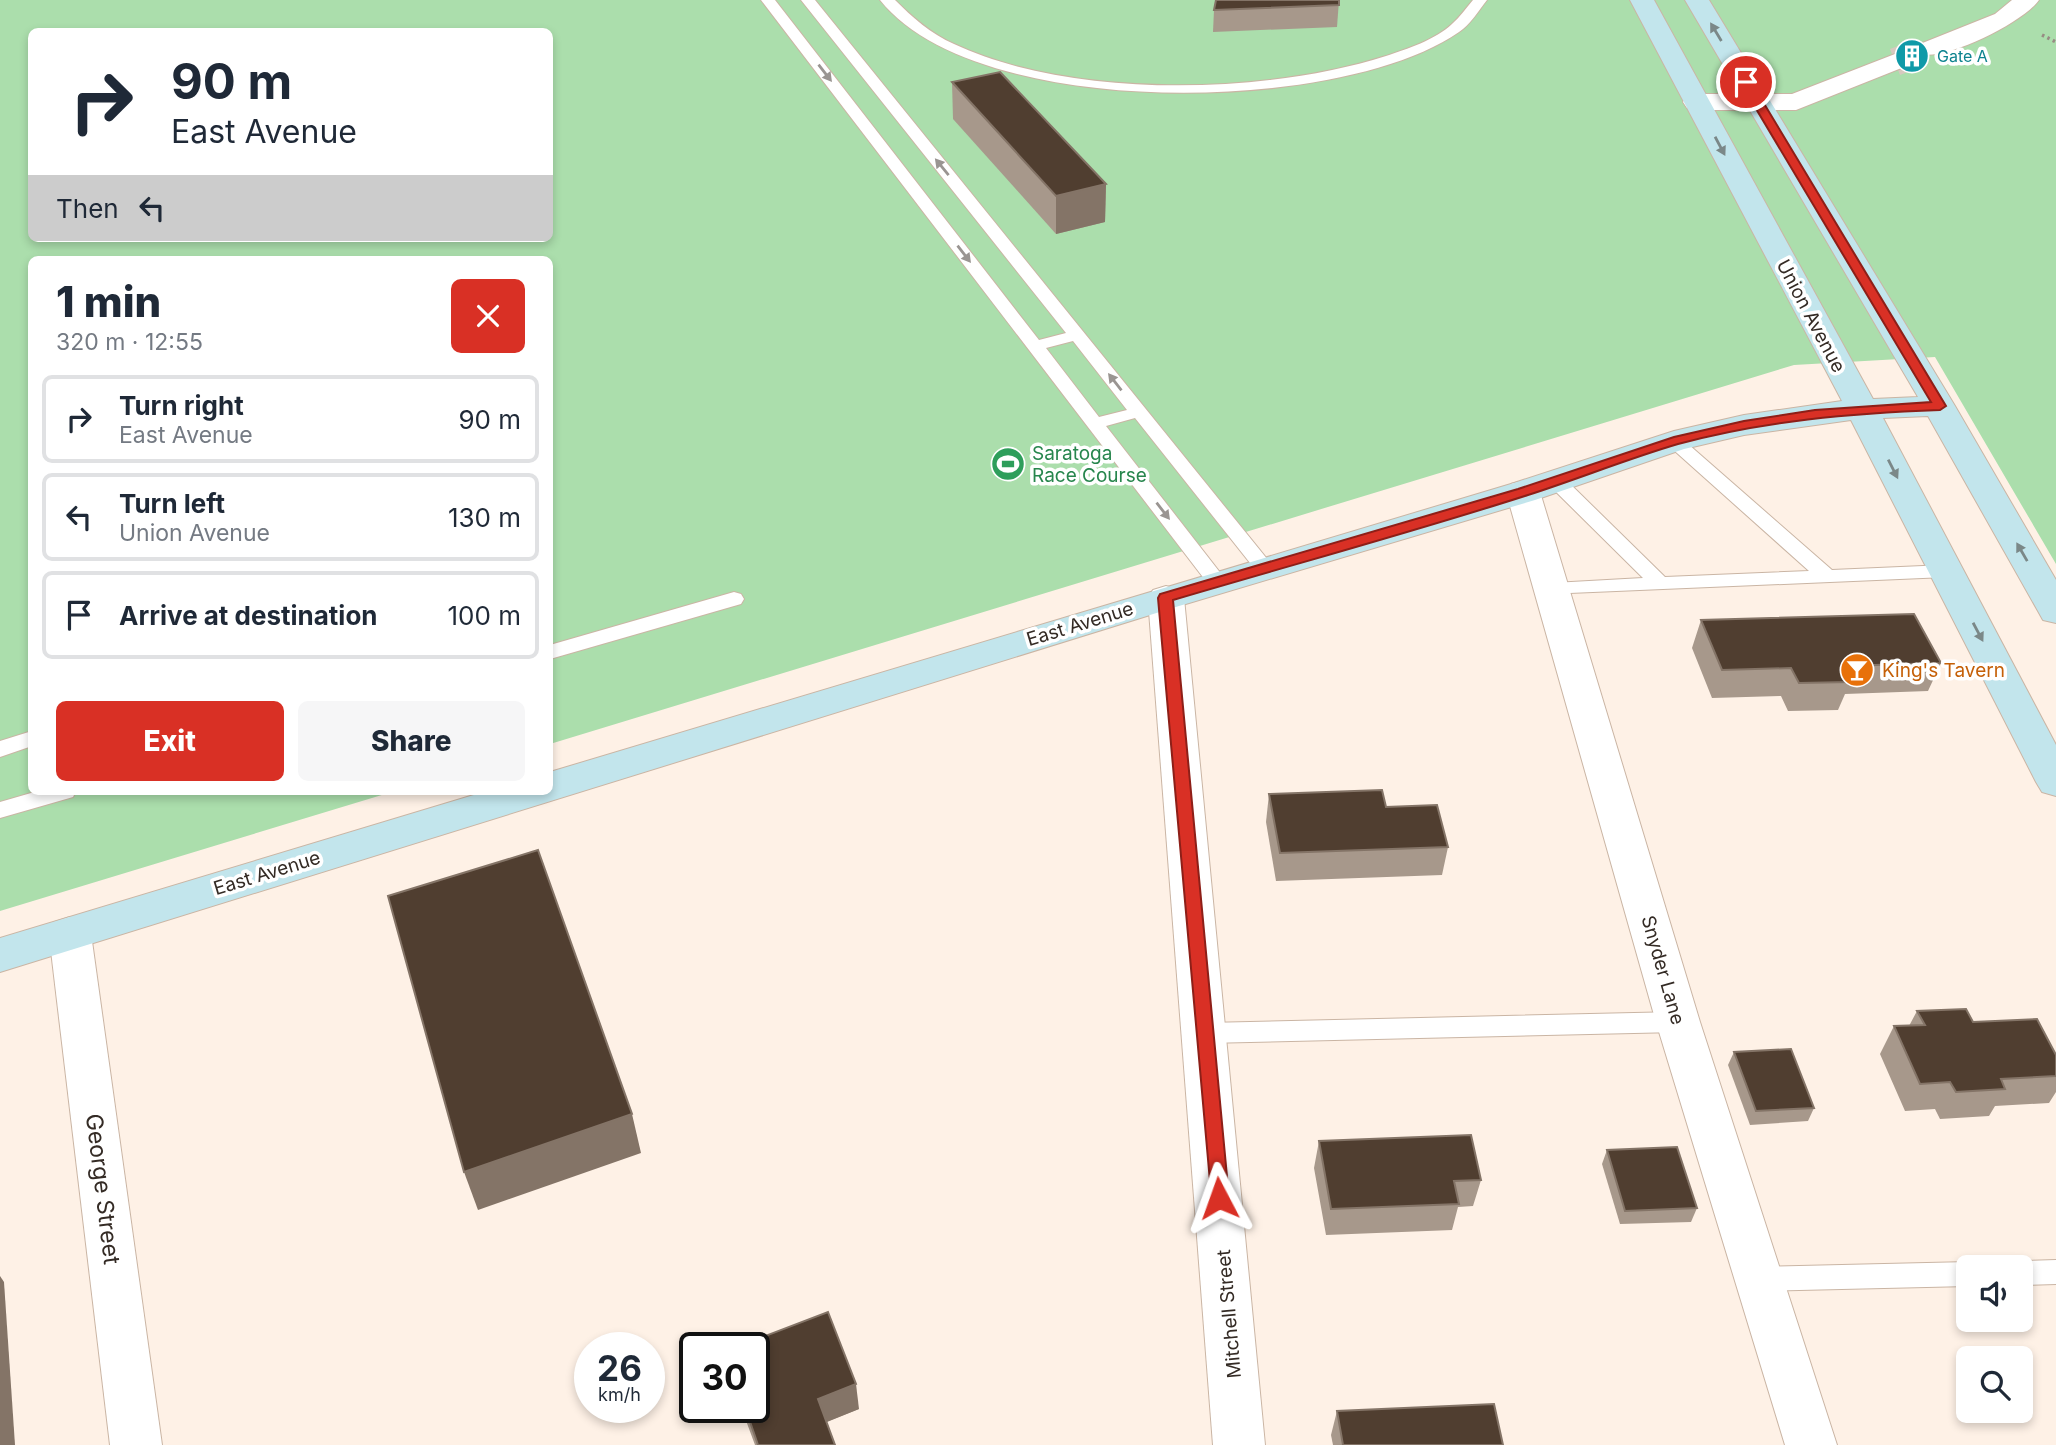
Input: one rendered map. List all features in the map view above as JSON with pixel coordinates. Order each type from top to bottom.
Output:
[{"type":"main road","name":"Union Avenue","points":[[1642,0],[1862,409],[2056,782]]},
{"type":"main road","points":[[1697,0],[1940,406],[2056,611]]},
{"type":"main road","name":"East Avenue","points":[[553,785],[1539,486],[1674,441],[1744,425],[1862,409],[1940,406]]},
{"type":"main road","name":"East Avenue","points":[[0,955],[522,795]]},
{"type":"street","points":[[1929,49],[2004,19],[2027,0]]},
{"type":"street","points":[[1696,102],[1796,102],[1895,62]]},
{"type":"street","name":"Snyder Lane","points":[[1539,486],[1553,589],[1678,1022],[1811,1445]]},
{"type":"street","name":"Mitchell Street","points":[[1166,598],[1206,1032],[1239,1445]]},
{"type":"street","name":"George Street","points":[[70,934],[136,1445]]},
{"type":"lane","points":[[768,0],[813,32],[862,94],[1077,335],[1265,569]]},
{"type":"lane","points":[[808,0],[813,32],[862,94],[1035,346],[1219,584]]},
{"type":"lane","points":[[887,0],[915,28],[957,51],[1102,86],[1172,90],[1259,86],[1335,73],[1395,58],[1449,35],[1480,0]]},
{"type":"lane","points":[[1035,346],[1077,335]]},
{"type":"lane","points":[[1095,423],[1139,412]]},
{"type":"lane","points":[[1674,441],[1828,577]]},
{"type":"lane","points":[[1539,486],[1660,584]]},
{"type":"lane","points":[[1553,589],[1946,571]]},
{"type":"lane","points":[[553,651],[734,599]]},
{"type":"lane","points":[[0,749],[28,739]]},
{"type":"lane","points":[[0,810],[51,795]]},
{"type":"lane","points":[[1206,1032],[1678,1022]]},
{"type":"lane","points":[[2033,1273],[2056,1272]]},
{"type":"lane","points":[[1758,1279],[1956,1274]]},
{"type":"green space","name":"Saratoga Race Course","points":[[0,0],[2056,0],[2056,564],[1935,357],[1794,365],[553,743],[553,256],[28,256],[28,795],[382,795],[0,911]]},
{"type":"building","points":[[1216,0],[1339,0],[1339,5],[1214,10]]},
{"type":"building","points":[[1000,72],[1106,184],[1056,196],[952,82]]},
{"type":"building","points":[[1914,614],[1941,663],[1842,666],[1850,682],[1799,683],[1791,668],[1722,670],[1701,620]]},
{"type":"building","points":[[1382,790],[1386,807],[1437,805],[1448,847],[1280,853],[1269,794]]},
{"type":"building","points":[[538,850],[632,1114],[464,1172],[388,896]]},
{"type":"building","points":[[1966,1009],[1973,1022],[2037,1019],[2056,1055],[2056,1076],[2001,1079],[2005,1089],[1956,1092],[1950,1082],[1920,1084],[1894,1026],[1925,1025],[1917,1011]]},
{"type":"building","points":[[1791,1049],[1814,1108],[1756,1111],[1734,1052]]},
{"type":"building","points":[[1471,1135],[1481,1180],[1454,1181],[1459,1204],[1331,1209],[1319,1141]]},
{"type":"building","points":[[1677,1147],[1697,1208],[1625,1211],[1607,1150]]},
{"type":"building","points":[[828,1312],[856,1384],[818,1399],[835,1445],[758,1445],[750,1423],[770,1423],[770,1334]]},
{"type":"building","points":[[1494,1404],[1503,1445],[1343,1445],[1337,1411]]},
{"type":"tunnel","points":[[1895,62],[1929,49]]},
{"type":"place","name":"Gate A","points":[[1912,56]]},
{"type":"place","name":"Saratoga Race Course","points":[[1008,464]]},
{"type":"place","name":"King's Tavern","points":[[1857,670]]},
{"type":"route","points":[[1219,1198],[1166,598],[1523,492],[1674,441],[1744,425],[1815,414],[1940,406],[1746,82]]}]
